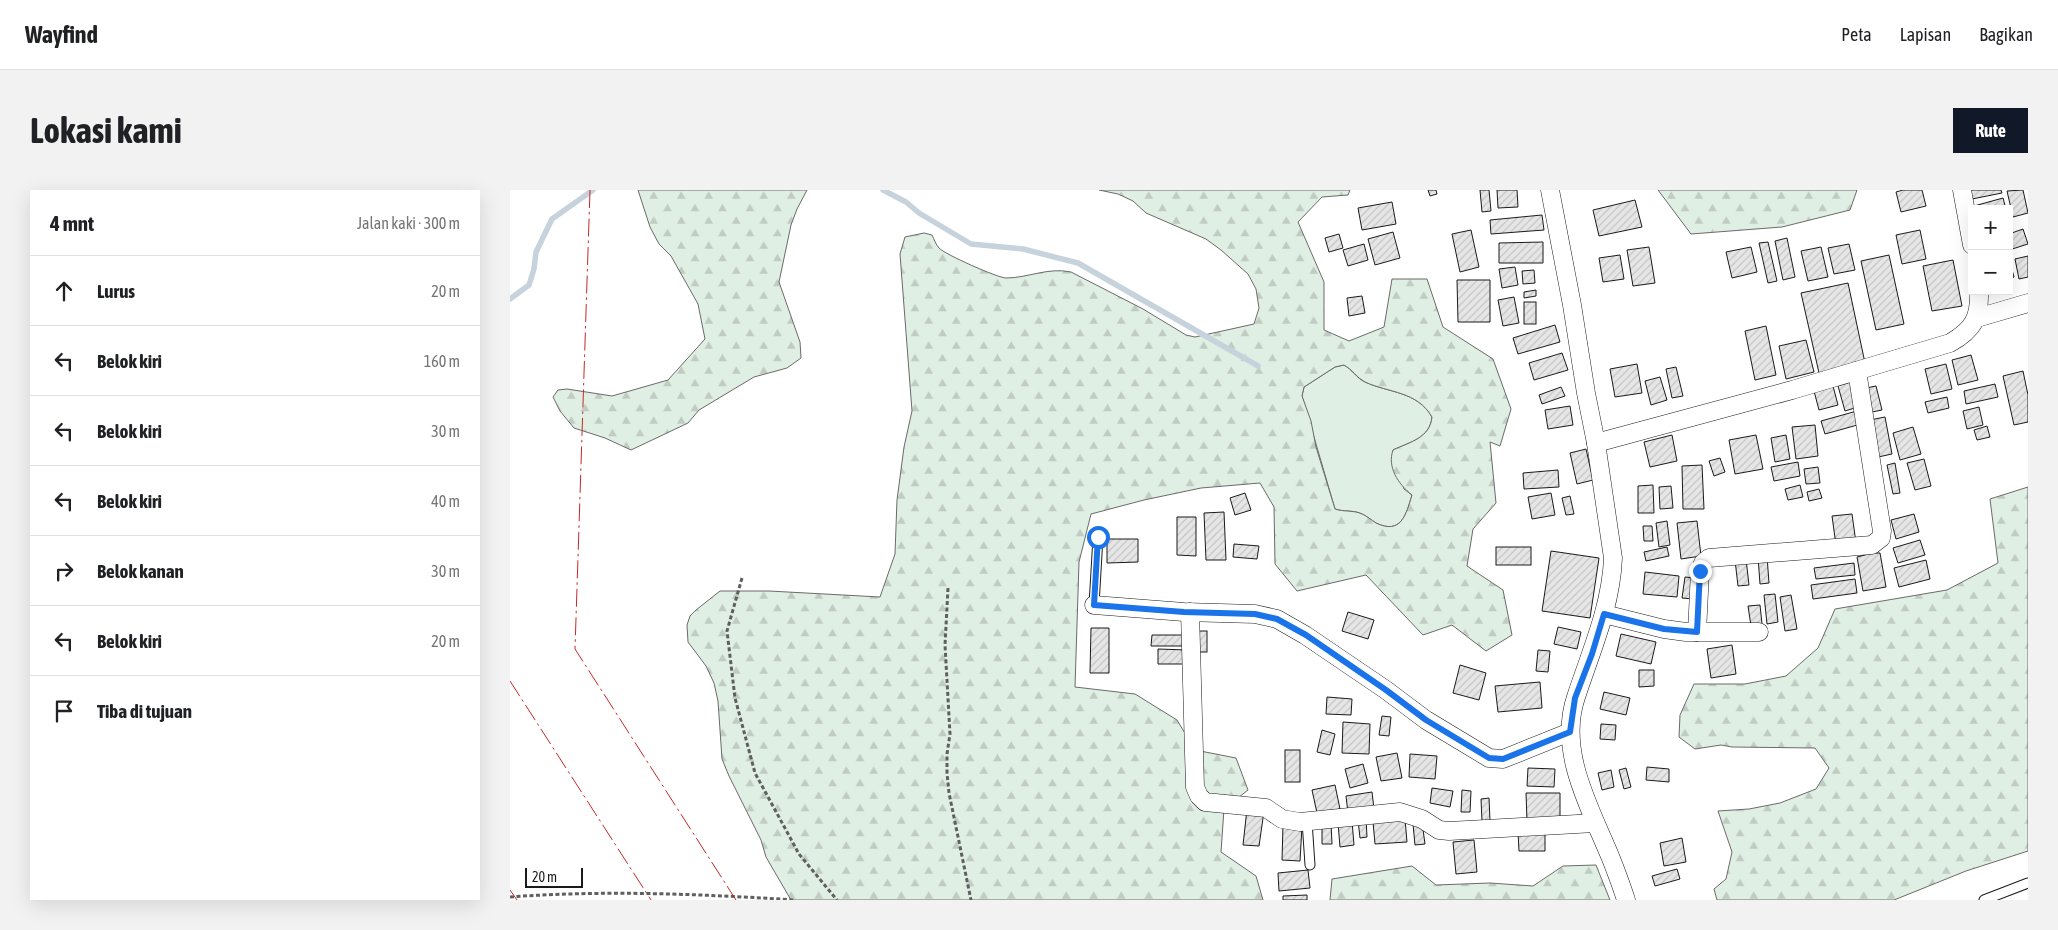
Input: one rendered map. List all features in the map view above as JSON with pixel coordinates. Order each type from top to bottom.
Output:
[{"type":"street","points":[[1550,190],[1596,443],[1613,558],[1613,576],[1604,614],[1592,654],[1575,698],[1570,732],[1572,756],[1595,823],[1626,900]]},
{"type":"street","points":[[1962,190],[1968,223]]},
{"type":"street","points":[[1596,443],[1857,371],[1950,343],[1966,332],[1977,318],[1979,295]]},
{"type":"street","points":[[1977,318],[2028,303]]},
{"type":"street","points":[[1697,632],[1700,571],[1703,563],[1709,558],[1872,545],[1881,538],[1882,531],[1857,371]]},
{"type":"street","points":[[1094,605],[1190,612],[1255,614],[1277,619],[1306,635],[1426,720],[1489,758],[1503,759],[1570,732]]},
{"type":"street","points":[[1190,612],[1195,787],[1199,796],[1205,802],[1266,808],[1282,819],[1290,821],[1308,821],[1392,812],[1422,819],[1439,830],[1450,831],[1595,823]]},
{"type":"street","points":[[1604,614],[1664,629],[1697,632],[1759,632]]},
{"type":"lane","points":[[1094,605],[1098,537]]},
{"type":"lane","points":[[1308,821],[1310,865]]},
{"type":"lane","points":[[1984,900],[2028,883]]},
{"type":"path","points":[[742,578],[727,631],[735,698],[754,773],[799,854],[837,900]]},
{"type":"path","points":[[948,588],[945,645],[950,734],[947,754],[949,793],[971,900]]},
{"type":"path","points":[[510,897],[572,892],[681,894],[795,900]]},
{"type":"green space","points":[[638,190],[807,190],[791,225],[779,282],[800,342],[801,358],[787,368],[754,377],[699,410],[688,423],[631,450],[605,438],[574,428],[560,411],[553,397],[558,390],[567,389],[612,396],[668,380],[705,339],[698,304],[671,256],[659,244],[650,227]]},
{"type":"green space","points":[[1099,190],[1350,190],[1348,195],[1322,197],[1298,222],[1324,282],[1324,330],[1349,341],[1384,327],[1392,279],[1427,279],[1443,327],[1493,359],[1511,409],[1500,446],[1490,442],[1496,503],[1473,529],[1467,566],[1503,590],[1512,635],[1486,651],[1452,625],[1423,635],[1366,575],[1297,591],[1275,564],[1274,507],[1260,483],[1201,488],[1091,514],[1079,562],[1075,687],[1135,694],[1177,720],[1195,750],[1236,758],[1248,790],[1224,809],[1221,852],[1256,876],[1263,900],[791,900],[766,857],[761,840],[722,759],[718,701],[714,683],[706,666],[688,642],[687,625],[690,616],[720,591],[769,591],[880,597],[895,554],[897,500],[904,447],[912,411],[900,254],[905,237],[924,233],[932,235],[938,247],[943,251],[1001,277],[1014,278],[1054,271],[1071,272],[1143,309],[1186,335],[1195,337],[1254,324],[1259,308],[1256,289],[1248,274],[1206,239],[1146,213],[1133,201],[1118,194]],"holes":[[[1344,365],[1365,382],[1411,397],[1426,408],[1432,417],[1423,435],[1393,450],[1391,463],[1395,475],[1402,486],[1412,495],[1405,516],[1397,525],[1384,526],[1359,513],[1335,509],[1316,447],[1311,421],[1302,396],[1304,387],[1335,367]]]},
{"type":"green space","points":[[1658,190],[1857,190],[1850,210],[1782,227],[1691,234]]},
{"type":"green space","points":[[1344,365],[1365,382],[1411,397],[1426,408],[1432,417],[1423,435],[1393,450],[1404,489],[1412,495],[1405,516],[1397,525],[1384,526],[1359,513],[1335,509],[1302,396],[1304,387],[1335,367]]},
{"type":"green space","points":[[2028,487],[2028,851],[1966,871],[1894,900],[1717,900],[1714,889],[1726,879],[1732,852],[1718,811],[1749,809],[1780,803],[1816,789],[1829,768],[1815,748],[1732,747],[1721,745],[1695,749],[1679,737],[1680,715],[1694,684],[1745,684],[1786,676],[1818,648],[1835,609],[1947,590],[1998,563],[1990,499]]},
{"type":"green space","points":[[1596,865],[1610,900],[1330,900],[1332,879],[1412,866],[1436,885],[1490,883],[1533,886],[1563,866]]},
{"type":"building","points":[[1428,190],[1436,190],[1437,194],[1430,196]]},
{"type":"building","points":[[1480,190],[1489,190],[1491,211],[1482,212]]},
{"type":"building","points":[[1497,190],[1517,190],[1518,207],[1498,208]]},
{"type":"building","points":[[1922,190],[1926,206],[1901,212],[1896,192]]},
{"type":"building","points":[[1970,190],[2001,190],[2002,193],[1972,199]]},
{"type":"building","points":[[2023,190],[2028,213],[2013,217],[2013,205],[2010,205],[2007,191]]},
{"type":"building","points":[[2003,198],[2005,205],[1978,205]]},
{"type":"building","points":[[1635,200],[1642,227],[1599,236],[1593,210]]},
{"type":"building","points":[[1392,202],[1396,224],[1362,230],[1358,208]]},
{"type":"building","points":[[1542,215],[1544,230],[1491,234],[1490,220]]},
{"type":"building","points":[[2023,229],[2028,244],[2013,249],[2013,233]]},
{"type":"building","points":[[1471,230],[1479,267],[1460,272],[1452,234]]},
{"type":"building","points":[[1920,230],[1926,259],[1902,264],[1896,235]]},
{"type":"building","points":[[1393,232],[1400,258],[1375,265],[1368,239]]},
{"type":"building","points":[[1339,234],[1343,248],[1329,252],[1325,238]]},
{"type":"building","points":[[1787,238],[1795,277],[1783,280],[1775,241]]},
{"type":"building","points":[[1543,242],[1543,263],[1499,263],[1499,243]]},
{"type":"building","points":[[1768,242],[1777,281],[1768,283],[1759,243]]},
{"type":"building","points":[[1364,244],[1368,260],[1348,266],[1343,250]]},
{"type":"building","points":[[1849,244],[1855,270],[1834,274],[1828,248]]},
{"type":"building","points":[[1649,247],[1655,283],[1633,286],[1627,250]]},
{"type":"building","points":[[1751,247],[1757,272],[1732,278],[1726,252]]},
{"type":"building","points":[[1821,247],[1828,277],[1808,281],[1801,251]]},
{"type":"building","points":[[1620,255],[1624,279],[1603,282],[1599,258]]},
{"type":"building","points":[[1889,255],[1904,324],[1876,330],[1861,261]]},
{"type":"building","points":[[2028,256],[2028,277],[2019,279],[2015,259]]},
{"type":"building","points":[[1953,260],[1962,306],[1932,311],[1923,266]]},
{"type":"building","points":[[1515,267],[1518,285],[1502,288],[1499,269]]},
{"type":"building","points":[[1534,270],[1535,283],[1523,284],[1522,271]]},
{"type":"building","points":[[1457,280],[1490,280],[1490,322],[1458,322]]},
{"type":"building","points":[[1848,283],[1865,363],[1819,373],[1801,293]]},
{"type":"building","points":[[1536,290],[1536,296],[1524,298],[1524,292]]},
{"type":"building","points":[[1362,296],[1365,313],[1349,316],[1347,298]]},
{"type":"building","points":[[1514,297],[1519,323],[1503,326],[1498,300]]},
{"type":"building","points":[[1524,302],[1536,302],[1536,324],[1524,324]]},
{"type":"building","points":[[1555,325],[1560,342],[1518,354],[1513,338]]},
{"type":"building","points":[[1766,326],[1776,375],[1755,380],[1745,331]]},
{"type":"building","points":[[1806,340],[1814,372],[1786,379],[1779,346]]},
{"type":"building","points":[[1562,353],[1568,370],[1534,380],[1529,363]]},
{"type":"building","points":[[1971,355],[1978,380],[1958,385],[1952,360]]},
{"type":"building","points":[[1637,364],[1642,393],[1615,397],[1610,369]]},
{"type":"building","points":[[1946,364],[1952,389],[1931,394],[1925,369]]},
{"type":"building","points":[[1676,367],[1683,396],[1672,398],[1666,369]]},
{"type":"building","points":[[2023,371],[2028,395],[2028,422],[2014,425],[2003,376]]},
{"type":"building","points":[[1660,377],[1667,400],[1651,405],[1645,381]]},
{"type":"building","points":[[1851,382],[1858,407],[1845,411],[1838,386]]},
{"type":"building","points":[[1995,384],[1998,397],[1966,404],[1964,391]]},
{"type":"building","points":[[1833,386],[1838,405],[1819,410],[1814,391]]},
{"type":"building","points":[[1876,386],[1882,410],[1867,413],[1861,389]]},
{"type":"building","points":[[1561,387],[1565,396],[1542,404],[1539,395]]},
{"type":"building","points":[[1947,397],[1949,408],[1928,413],[1925,402]]},
{"type":"building","points":[[1570,406],[1573,425],[1548,429],[1545,410]]},
{"type":"building","points":[[1979,407],[1983,425],[1967,429],[1963,411]]},
{"type":"building","points":[[1857,411],[1861,424],[1825,434],[1821,421]]},
{"type":"building","points":[[1885,417],[1892,454],[1878,457],[1870,420]]},
{"type":"building","points":[[1815,425],[1818,456],[1796,459],[1792,427]]},
{"type":"building","points":[[1987,426],[1990,437],[1977,440],[1974,430]]},
{"type":"building","points":[[1913,427],[1921,454],[1900,460],[1893,433]]},
{"type":"building","points":[[1672,435],[1677,461],[1650,467],[1644,442]]},
{"type":"building","points":[[1756,435],[1763,469],[1735,474],[1729,440]]},
{"type":"building","points":[[1786,435],[1790,459],[1775,462],[1771,438]]},
{"type":"building","points":[[1586,449],[1593,480],[1577,484],[1570,453]]},
{"type":"building","points":[[1720,458],[1725,472],[1714,476],[1709,461]]},
{"type":"building","points":[[1924,459],[1931,486],[1915,490],[1907,463]]},
{"type":"building","points":[[1798,462],[1800,476],[1774,481],[1771,467]]},
{"type":"building","points":[[1895,463],[1900,493],[1893,494],[1887,465]]},
{"type":"building","points":[[1702,465],[1704,509],[1683,509],[1682,466]]},
{"type":"building","points":[[1818,467],[1820,483],[1806,484],[1804,469]]},
{"type":"building","points":[[1558,470],[1559,487],[1524,489],[1523,473]]},
{"type":"building","points":[[1653,485],[1654,513],[1638,513],[1638,486]]},
{"type":"building","points":[[1800,485],[1803,497],[1788,500],[1785,489]]},
{"type":"building","points":[[1671,486],[1673,508],[1660,509],[1659,487]]},
{"type":"building","points":[[1819,489],[1822,498],[1809,501],[1807,492]]},
{"type":"building","points":[[1245,493],[1251,510],[1235,515],[1230,498]]},
{"type":"building","points":[[1551,493],[1555,515],[1532,519],[1528,497]]},
{"type":"building","points":[[1570,496],[1574,514],[1566,515],[1562,498]]},
{"type":"building","points":[[1224,512],[1226,560],[1206,560],[1204,513]]},
{"type":"building","points":[[1852,514],[1856,543],[1836,545],[1832,516]]},
{"type":"building","points":[[1914,514],[1919,532],[1896,539],[1891,520]]},
{"type":"building","points":[[1177,517],[1196,517],[1196,556],[1177,555]]},
{"type":"building","points":[[1667,521],[1670,545],[1659,547],[1656,523]]},
{"type":"building","points":[[1697,521],[1701,556],[1681,559],[1677,523]]},
{"type":"building","points":[[1643,526],[1652,526],[1653,541],[1644,541]]},
{"type":"building","points":[[1107,539],[1138,539],[1138,562],[1107,563]]},
{"type":"building","points":[[1920,540],[1925,555],[1898,563],[1893,548]]},
{"type":"building","points":[[1234,544],[1259,546],[1257,559],[1233,557]]},
{"type":"building","points":[[1496,547],[1531,547],[1531,565],[1496,565]]},
{"type":"building","points":[[1667,547],[1669,556],[1646,561],[1644,552]]},
{"type":"building","points":[[1551,551],[1599,558],[1590,618],[1542,611]]},
{"type":"building","points":[[1880,553],[1886,587],[1863,591],[1857,557]]},
{"type":"building","points":[[1767,556],[1769,583],[1760,584],[1758,557]]},
{"type":"building","points":[[1746,559],[1749,585],[1738,586],[1735,560]]},
{"type":"building","points":[[1926,560],[1930,579],[1899,587],[1894,568]]},
{"type":"building","points":[[1854,563],[1855,575],[1816,579],[1814,568]]},
{"type":"building","points":[[1645,572],[1679,576],[1677,597],[1643,594]]},
{"type":"building","points":[[1685,577],[1695,578],[1693,599],[1682,598]]},
{"type":"building","points":[[1855,579],[1857,593],[1813,599],[1811,585]]},
{"type":"building","points":[[1775,594],[1778,622],[1767,624],[1764,595]]},
{"type":"building","points":[[1791,595],[1797,629],[1785,631],[1780,597]]},
{"type":"building","points":[[1760,605],[1762,624],[1751,626],[1748,606]]},
{"type":"building","points":[[1348,612],[1374,620],[1368,639],[1342,631]]},
{"type":"building","points":[[1558,627],[1581,632],[1577,649],[1554,644]]},
{"type":"building","points":[[1091,628],[1109,628],[1109,673],[1090,673]]},
{"type":"building","points":[[1194,631],[1207,631],[1207,652],[1194,652]]},
{"type":"building","points":[[1621,634],[1656,642],[1651,664],[1616,656]]},
{"type":"building","points":[[1152,635],[1187,635],[1187,646],[1151,646]]},
{"type":"building","points":[[1732,645],[1736,674],[1711,678],[1707,649]]},
{"type":"building","points":[[1158,649],[1187,650],[1187,664],[1158,664]]},
{"type":"building","points":[[1538,650],[1550,651],[1548,672],[1536,671]]},
{"type":"building","points":[[1460,665],[1486,673],[1479,700],[1453,693]]},
{"type":"building","points":[[1639,670],[1654,670],[1654,686],[1639,687]]},
{"type":"building","points":[[1540,682],[1542,708],[1498,712],[1495,686]]},
{"type":"building","points":[[1604,692],[1630,698],[1626,715],[1600,709]]},
{"type":"building","points":[[1327,697],[1352,699],[1351,715],[1326,714]]},
{"type":"building","points":[[1382,716],[1391,717],[1389,736],[1379,735]]},
{"type":"building","points":[[1343,722],[1370,724],[1369,754],[1342,753]]},
{"type":"building","points":[[1601,724],[1616,725],[1615,740],[1600,739]]},
{"type":"building","points":[[1322,730],[1335,734],[1330,755],[1317,752]]},
{"type":"building","points":[[1285,750],[1300,750],[1300,782],[1285,782]]},
{"type":"building","points":[[1397,753],[1402,778],[1381,781],[1376,757]]},
{"type":"building","points":[[1410,754],[1437,756],[1435,779],[1409,777]]},
{"type":"building","points":[[1363,764],[1368,783],[1350,788],[1345,769]]},
{"type":"building","points":[[1647,767],[1669,769],[1669,782],[1646,780]]},
{"type":"building","points":[[1528,768],[1555,769],[1554,787],[1527,786]]},
{"type":"building","points":[[1626,768],[1631,787],[1624,789],[1619,770]]},
{"type":"building","points":[[1611,770],[1614,787],[1602,790],[1598,773]]},
{"type":"building","points":[[1335,785],[1340,809],[1317,813],[1312,790]]},
{"type":"building","points":[[1432,788],[1453,791],[1450,807],[1430,803]]},
{"type":"building","points":[[1462,790],[1471,791],[1470,812],[1461,812]]},
{"type":"building","points":[[1372,792],[1374,809],[1348,813],[1346,796]]},
{"type":"building","points":[[1526,793],[1560,793],[1560,820],[1527,821]]},
{"type":"building","points":[[1489,798],[1490,821],[1482,821],[1481,799]]},
{"type":"building","points":[[1247,809],[1264,811],[1259,846],[1243,845]]},
{"type":"building","points":[[1366,819],[1367,837],[1360,838],[1358,820]]},
{"type":"building","points":[[1405,819],[1407,842],[1375,844],[1373,822]]},
{"type":"building","points":[[1352,821],[1354,845],[1340,847],[1338,823]]},
{"type":"building","points":[[1422,822],[1425,844],[1415,845],[1413,824]]},
{"type":"building","points":[[1322,823],[1331,823],[1332,844],[1322,844]]},
{"type":"building","points":[[1283,825],[1302,826],[1300,861],[1282,860]]},
{"type":"building","points":[[1518,832],[1545,832],[1545,851],[1519,851]]},
{"type":"building","points":[[1682,838],[1686,862],[1664,866],[1660,843]]},
{"type":"building","points":[[1474,840],[1477,872],[1456,874],[1453,842]]},
{"type":"building","points":[[1677,869],[1680,879],[1655,886],[1652,876]]},
{"type":"building","points":[[1308,870],[1310,888],[1279,891],[1278,873]]},
{"type":"building","points":[[1307,895],[1307,900],[1283,900],[1283,896]]},
{"type":"waterway","points":[[510,299],[529,285],[534,269],[536,252],[552,219],[593,190]]},
{"type":"waterway","points":[[883,190],[906,202],[919,213],[971,244],[1023,249],[1078,263],[1258,366]]},
{"type":"power","points":[[590,190],[575,649],[736,900]]},
{"type":"power","points":[[510,681],[651,900]]},
{"type":"power","points":[[510,890],[517,900]]},
{"type":"route","points":[[1098,537],[1094,605],[1184,612],[1255,614],[1277,619],[1306,635],[1426,720],[1489,758],[1503,759],[1570,732],[1575,698],[1592,654],[1604,614],[1664,629],[1697,632],[1700,571]]}]
